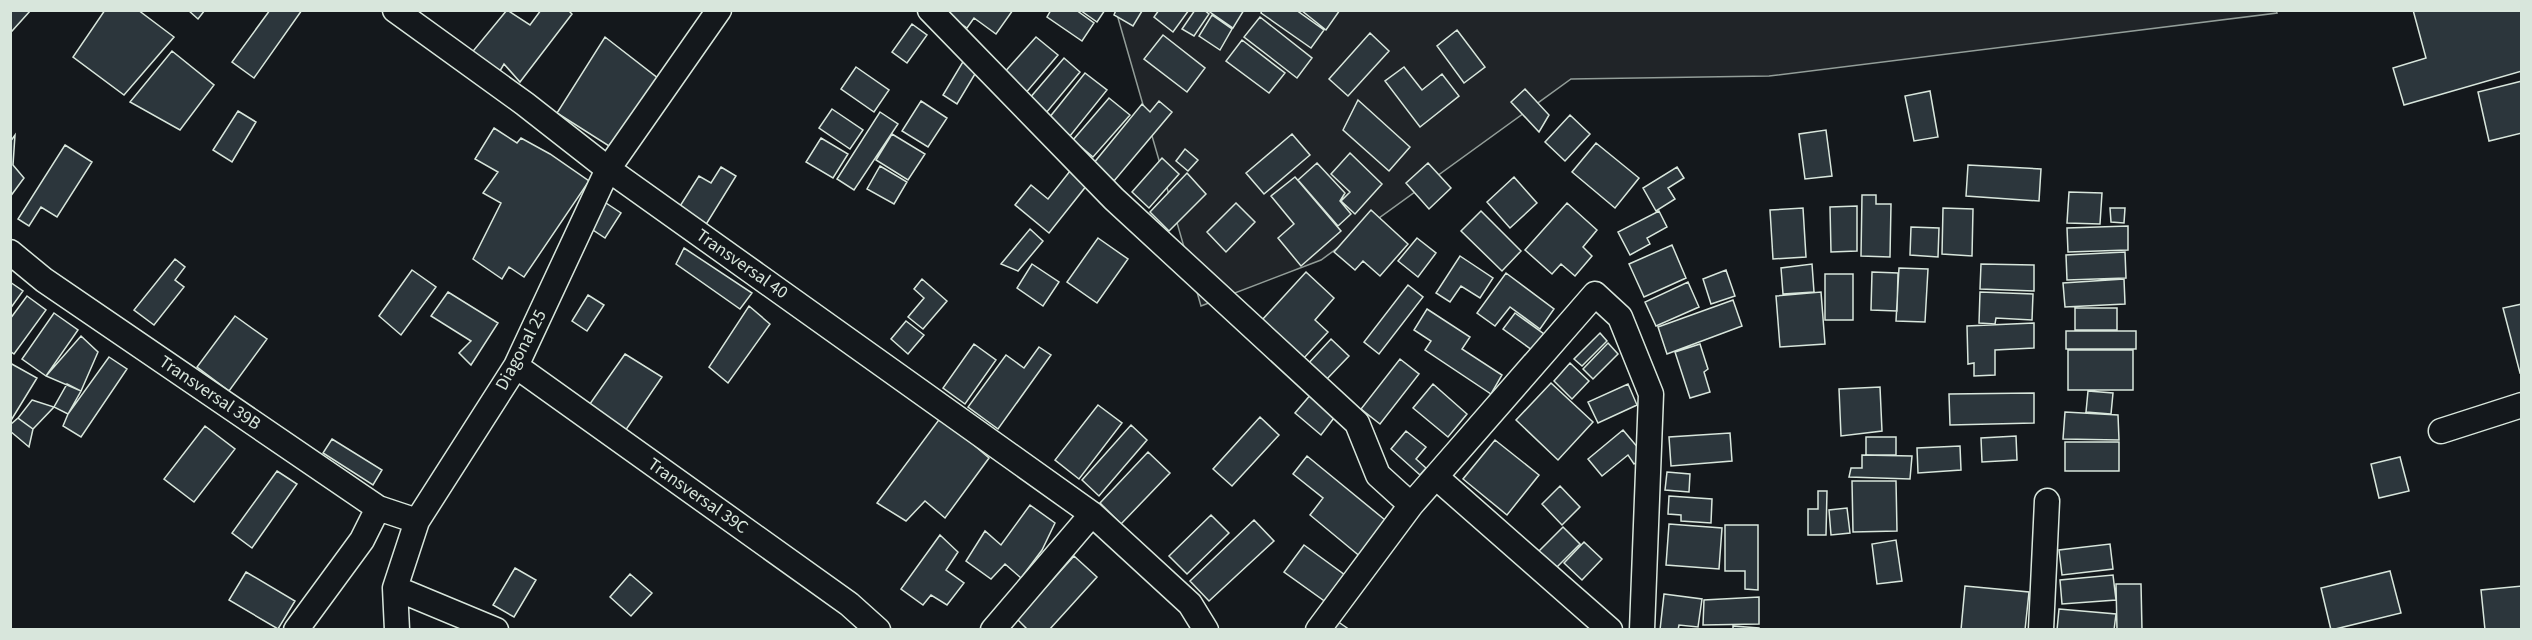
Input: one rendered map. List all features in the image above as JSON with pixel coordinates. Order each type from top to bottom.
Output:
[{"type":"street","name":"Transversal 40","points":[[395,10],[525,104],[608,169],[1092,514],[1190,604],[1206,630]]},
{"type":"street","name":"Diagonal 25","points":[[395,588],[417,521],[516,366],[608,169],[719,10]]},
{"type":"street","points":[[930,10],[1114,199],[1357,423],[1378,475],[1411,505]]},
{"type":"street","name":"Transversal 39B","points":[[10,252],[44,280],[378,508],[417,521]]},
{"type":"street","points":[[1318,630],[1411,505],[1596,294],[1620,317],[1651,394],[1642,630]]},
{"type":"street","name":"Transversal 39C","points":[[516,366],[849,604],[879,630]]},
{"type":"street","points":[[2441,431],[2522,405]]},
{"type":"street","points":[[1436,477],[1610,630]]},
{"type":"street","points":[[2041,630],[2047,501]]},
{"type":"street","points":[[296,630],[362,540],[378,508]]},
{"type":"street","points":[[993,630],[1092,514]]},
{"type":"street","points":[[398,630],[395,588],[496,630]]},
{"type":"shaded area","points":[[2276,10],[2277,13],[1769,76],[1571,79],[1321,260],[1201,306],[1116,11]]},
{"type":"building","points":[[10,10],[31,10],[12,31],[10,30]]},
{"type":"building","points":[[105,10],[138,10],[174,37],[124,95],[73,57]]},
{"type":"building","points":[[188,10],[205,10],[198,19]]},
{"type":"building","points":[[270,10],[302,10],[254,78],[232,62]]},
{"type":"building","points":[[507,10],[530,25],[541,10],[568,10],[572,14],[520,82],[504,64],[497,76],[469,56]]},
{"type":"building","points":[[951,10],[1013,10],[996,34],[974,18],[967,28],[948,15]]},
{"type":"building","points":[[1051,10],[1076,10],[1094,23],[1082,41],[1047,17]]},
{"type":"building","points":[[1080,10],[1105,10],[1097,22]]},
{"type":"building","points":[[1116,10],[1142,11],[1133,26],[1114,15]]},
{"type":"building","points":[[1159,10],[1189,10],[1173,32],[1154,17]]},
{"type":"building","points":[[1195,10],[1204,10],[1209,14],[1194,36],[1182,29]]},
{"type":"building","points":[[1207,10],[1244,10],[1233,28]]},
{"type":"building","points":[[1262,10],[1296,10],[1324,30],[1311,48],[1261,13]]},
{"type":"building","points":[[1301,10],[1340,10],[1326,30]]},
{"type":"building","points":[[2413,10],[2522,10],[2522,71],[2404,105],[2393,68],[2426,58]]},
{"type":"building","points":[[1212,15],[1232,29],[1220,50],[1199,36]]},
{"type":"building","points":[[1260,17],[1312,58],[1297,78],[1244,37]]},
{"type":"building","points":[[912,24],[927,35],[907,63],[892,52]]},
{"type":"building","points":[[1457,30],[1485,67],[1464,83],[1437,46]]},
{"type":"building","points":[[1370,33],[1389,51],[1348,96],[1329,79]]},
{"type":"building","points":[[1163,35],[1205,68],[1187,92],[1144,59]]},
{"type":"building","points":[[605,37],[659,79],[609,146],[557,113]]},
{"type":"building","points":[[1036,37],[1058,55],[1024,95],[1002,75]]},
{"type":"building","points":[[1242,40],[1285,73],[1269,93],[1226,61]]},
{"type":"building","points":[[172,51],[214,85],[180,130],[130,102]]},
{"type":"building","points":[[1064,58],[1080,72],[1046,113],[1029,99]]},
{"type":"building","points":[[964,60],[978,69],[957,104],[943,95]]},
{"type":"building","points":[[856,67],[889,90],[874,112],[841,89]]},
{"type":"building","points":[[1404,67],[1422,90],[1442,74],[1459,96],[1420,127],[1385,81]]},
{"type":"building","points":[[1085,73],[1107,90],[1070,136],[1049,118]]},
{"type":"building","points":[[2522,81],[2522,133],[2489,141],[2478,92]]},
{"type":"building","points":[[1525,89],[1549,115],[1539,132],[1511,102]]},
{"type":"building","points":[[1930,91],[1938,137],[1914,141],[1905,96]]},
{"type":"building","points":[[1109,98],[1130,115],[1093,157],[1073,140]]},
{"type":"building","points":[[1358,100],[1410,147],[1389,171],[1343,130]]},
{"type":"building","points":[[921,101],[947,118],[928,147],[902,131]]},
{"type":"building","points":[[1159,101],[1172,112],[1114,181],[1093,164],[1142,104],[1150,112]]},
{"type":"building","points":[[832,109],[863,130],[850,149],[819,128]]},
{"type":"building","points":[[238,111],[256,122],[232,162],[213,150]]},
{"type":"building","points":[[880,112],[898,124],[854,190],[837,179]]},
{"type":"building","points":[[1570,115],[1590,134],[1565,161],[1545,142]]},
{"type":"building","points":[[494,128],[517,143],[521,138],[550,154],[589,181],[524,277],[509,267],[502,279],[473,259],[501,203],[483,193],[498,172],[475,159]]},
{"type":"building","points":[[1826,130],[1832,176],[1805,179],[1799,134]]},
{"type":"building","points":[[892,134],[925,154],[908,180],[876,160]]},
{"type":"building","points":[[1292,134],[1310,155],[1264,194],[1246,173]]},
{"type":"building","points":[[15,135],[13,165],[24,178],[10,197],[10,142]]},
{"type":"building","points":[[821,138],[848,154],[833,178],[806,162]]},
{"type":"building","points":[[1596,143],[1639,178],[1615,208],[1572,172]]},
{"type":"building","points":[[65,145],[92,162],[57,217],[41,207],[29,226],[18,219]]},
{"type":"building","points":[[1185,149],[1198,160],[1188,171],[1176,161]]},
{"type":"building","points":[[1350,153],[1382,184],[1355,214],[1341,201],[1350,192],[1331,174]]},
{"type":"building","points":[[1162,158],[1179,174],[1149,208],[1132,192]]},
{"type":"building","points":[[1317,163],[1345,193],[1340,201],[1351,214],[1338,226],[1298,180]]},
{"type":"building","points":[[1428,163],[1451,188],[1429,209],[1406,183]]},
{"type":"building","points":[[1968,165],[2041,169],[2039,201],[1966,196]]},
{"type":"building","points":[[880,166],[907,182],[894,204],[867,189]]},
{"type":"building","points":[[721,167],[736,176],[702,231],[675,214],[699,176],[711,183]]},
{"type":"building","points":[[1677,167],[1684,178],[1668,188],[1675,199],[1656,211],[1643,188]]},
{"type":"building","points":[[1070,171],[1087,185],[1049,233],[1015,205],[1031,185],[1048,199]]},
{"type":"building","points":[[1187,173],[1206,194],[1169,231],[1150,212]]},
{"type":"building","points":[[1295,177],[1341,231],[1301,266],[1278,238],[1294,224],[1271,196]]},
{"type":"building","points":[[1514,177],[1537,203],[1510,228],[1487,202]]},
{"type":"building","points":[[2069,192],[2102,193],[2100,224],[2067,223]]},
{"type":"building","points":[[1862,195],[1876,195],[1876,204],[1891,204],[1890,257],[1861,256]]},
{"type":"building","points":[[606,203],[621,213],[605,238],[590,228]]},
{"type":"building","points":[[1236,203],[1255,222],[1226,252],[1207,232]]},
{"type":"building","points":[[1567,203],[1597,230],[1583,247],[1592,256],[1575,276],[1561,264],[1552,274],[1525,250]]},
{"type":"building","points":[[1857,206],[1857,251],[1831,252],[1830,207]]},
{"type":"building","points":[[1803,208],[1806,257],[1773,259],[1770,210]]},
{"type":"building","points":[[1943,208],[1973,209],[1972,256],[1942,254]]},
{"type":"building","points":[[2110,208],[2125,208],[2124,223],[2111,222]]},
{"type":"building","points":[[1371,210],[1408,244],[1380,276],[1363,261],[1355,270],[1334,252]]},
{"type":"building","points":[[1481,211],[1521,251],[1502,271],[1461,231]]},
{"type":"building","points":[[1659,211],[1667,227],[1647,238],[1650,244],[1630,255],[1618,232]]},
{"type":"building","points":[[2128,226],[2128,250],[2068,252],[2067,228]]},
{"type":"building","points":[[1911,227],[1939,228],[1938,257],[1910,255]]},
{"type":"building","points":[[1030,229],[1043,241],[1018,271],[1001,264]]},
{"type":"building","points":[[1098,238],[1128,259],[1097,303],[1067,282]]},
{"type":"building","points":[[1417,238],[1436,253],[1418,277],[1398,261]]},
{"type":"building","points":[[1672,245],[1686,278],[1644,297],[1629,264]]},
{"type":"building","points":[[684,248],[752,293],[740,309],[676,264]]},
{"type":"building","points":[[2125,252],[2126,278],[2067,280],[2066,255]]},
{"type":"building","points":[[1460,256],[1493,278],[1480,298],[1461,286],[1450,302],[1436,293]]},
{"type":"building","points":[[175,259],[185,267],[175,280],[184,287],[154,325],[134,310]]},
{"type":"building","points":[[1032,264],[1059,282],[1043,306],[1017,288]]},
{"type":"building","points":[[1812,264],[1814,292],[1783,294],[1781,268]]},
{"type":"building","points":[[1981,264],[2034,265],[2034,291],[1980,289]]},
{"type":"building","points":[[1899,268],[1928,269],[1925,322],[1896,321]]},
{"type":"building","points":[[412,270],[436,287],[401,335],[379,316]]},
{"type":"building","points":[[1726,270],[1735,296],[1711,304],[1703,279]]},
{"type":"building","points":[[1306,272],[1334,298],[1315,320],[1328,332],[1303,359],[1262,320]]},
{"type":"building","points":[[1872,272],[1898,273],[1897,311],[1871,310]]},
{"type":"building","points":[[1506,273],[1554,309],[1540,329],[1510,307],[1495,326],[1477,313]]},
{"type":"building","points":[[1825,274],[1853,274],[1853,320],[1825,320]]},
{"type":"building","points":[[922,279],[947,301],[923,329],[908,317],[924,298],[914,289]]},
{"type":"building","points":[[2124,279],[2125,304],[2065,307],[2063,283]]},
{"type":"building","points":[[10,282],[23,291],[10,309]]},
{"type":"building","points":[[1688,282],[1699,307],[1656,326],[1645,302]]},
{"type":"building","points":[[1408,285],[1423,297],[1379,354],[1364,342]]},
{"type":"building","points":[[448,292],[498,323],[471,365],[459,353],[471,341],[431,316]]},
{"type":"building","points":[[1821,292],[1825,344],[1780,347],[1776,296]]},
{"type":"building","points":[[1980,292],[2033,294],[2032,320],[1996,318],[1995,324],[1979,323]]},
{"type":"building","points":[[588,295],[604,305],[587,331],[572,321]]},
{"type":"building","points":[[27,296],[46,310],[14,354],[10,351],[10,319]]},
{"type":"building","points":[[1733,300],[1742,326],[1667,354],[1658,327]]},
{"type":"building","points":[[2522,304],[2522,372],[2520,373],[2503,308]]},
{"type":"building","points":[[749,306],[770,324],[728,383],[709,367]]},
{"type":"building","points":[[2075,308],[2117,308],[2117,330],[2075,330]]},
{"type":"building","points":[[1427,309],[1470,337],[1462,349],[1502,375],[1491,394],[1425,350],[1431,341],[1414,330]]},
{"type":"building","points":[[54,313],[78,330],[46,376],[22,359]]},
{"type":"building","points":[[1515,313],[1544,334],[1532,350],[1503,329]]},
{"type":"building","points":[[235,316],[267,339],[229,391],[197,367]]},
{"type":"building","points":[[906,321],[924,335],[908,354],[891,339]]},
{"type":"building","points":[[2034,323],[2034,348],[1995,350],[1995,375],[1974,376],[1974,363],[1968,364],[1967,326]]},
{"type":"building","points":[[2066,331],[2136,331],[2136,349],[2066,349]]},
{"type":"building","points":[[1600,333],[1607,341],[1582,366],[1574,359]]},
{"type":"building","points":[[81,336],[98,352],[81,391],[46,376]]},
{"type":"building","points":[[1331,339],[1349,356],[1324,382],[1306,366]]},
{"type":"building","points":[[1608,343],[1618,354],[1593,379],[1583,369]]},
{"type":"building","points":[[974,344],[996,360],[965,404],[943,388]]},
{"type":"building","points":[[1700,344],[1708,369],[1704,372],[1710,392],[1690,398],[1675,352]]},
{"type":"building","points":[[1039,347],[1051,355],[998,429],[968,407],[1006,355],[1024,368]]},
{"type":"building","points":[[2068,350],[2133,350],[2133,390],[2068,390]]},
{"type":"building","points":[[625,354],[662,377],[623,434],[587,408]]},
{"type":"building","points":[[109,357],[127,369],[81,437],[63,426],[68,414]]},
{"type":"building","points":[[1400,359],[1419,374],[1380,424],[1361,409]]},
{"type":"building","points":[[10,363],[37,378],[10,422]]},
{"type":"building","points":[[1570,363],[1589,381],[1572,399],[1554,381]]},
{"type":"building","points":[[1551,383],[1593,422],[1558,460],[1516,420]]},
{"type":"building","points":[[67,384],[81,391],[68,414],[54,407]]},
{"type":"building","points":[[1433,384],[1467,414],[1448,437],[1413,408]]},
{"type":"building","points":[[1628,384],[1637,405],[1598,423],[1588,402]]},
{"type":"building","points":[[1880,387],[1882,431],[1841,436],[1839,389]]},
{"type":"building","points":[[2088,391],[2113,393],[2111,414],[2086,412]]},
{"type":"building","points":[[1312,393],[1337,414],[1321,435],[1295,413]]},
{"type":"building","points":[[2034,393],[2034,423],[1950,425],[1949,394]]},
{"type":"building","points":[[32,400],[54,407],[33,429],[18,418]]},
{"type":"building","points":[[1098,405],[1122,423],[1079,479],[1055,460]]},
{"type":"building","points":[[2065,412],[2118,415],[2119,440],[2063,439]]},
{"type":"building","points":[[941,417],[989,458],[945,518],[925,501],[906,521],[877,503]]},
{"type":"building","points":[[1260,417],[1279,435],[1232,486],[1213,469]]},
{"type":"building","points":[[18,418],[33,429],[29,447],[10,431],[10,425]]},
{"type":"building","points":[[1131,425],[1147,440],[1099,496],[1082,480]]},
{"type":"building","points":[[205,426],[235,449],[194,502],[164,479]]},
{"type":"building","points":[[1623,430],[1645,456],[1634,464],[1628,455],[1602,476],[1588,459]]},
{"type":"building","points":[[1406,431],[1426,447],[1416,459],[1426,468],[1420,475],[1391,449]]},
{"type":"building","points":[[1730,433],[1732,461],[1671,466],[1669,437]]},
{"type":"building","points":[[2016,436],[2017,460],[1982,462],[1981,438]]},
{"type":"building","points":[[1866,437],[1896,437],[1896,455],[1866,455]]},
{"type":"building","points":[[332,439],[382,470],[373,485],[323,453]]},
{"type":"building","points":[[1495,440],[1539,475],[1507,515],[1463,479]]},
{"type":"building","points":[[2065,442],[2119,442],[2119,471],[2065,471]]},
{"type":"building","points":[[1960,446],[1961,470],[1918,473],[1917,448]]},
{"type":"building","points":[[1148,452],[1170,473],[1121,524],[1100,503]]},
{"type":"building","points":[[1862,455],[1912,456],[1910,479],[1849,477],[1851,468],[1862,468]]},
{"type":"building","points":[[1307,456],[1390,524],[1362,558],[1310,515],[1323,498],[1293,474]]},
{"type":"building","points":[[2400,457],[2409,491],[2379,498],[2371,464]]},
{"type":"building","points":[[277,471],[297,484],[252,548],[232,533]]},
{"type":"building","points":[[1667,472],[1690,474],[1689,492],[1665,490]]},
{"type":"building","points":[[1852,481],[1896,481],[1897,531],[1853,532]]},
{"type":"building","points":[[1560,486],[1580,507],[1562,525],[1542,504]]},
{"type":"building","points":[[1818,491],[1827,491],[1826,535],[1808,535],[1808,509],[1818,509]]},
{"type":"building","points":[[1669,496],[1712,499],[1711,523],[1681,521],[1681,515],[1668,514]]},
{"type":"building","points":[[1030,505],[1055,523],[1042,550],[1021,578],[1005,564],[991,579],[966,561],[985,531],[1001,545]]},
{"type":"building","points":[[1847,508],[1850,533],[1831,535],[1829,510]]},
{"type":"building","points":[[1211,515],[1229,533],[1187,574],[1169,556]]},
{"type":"building","points":[[1254,520],[1274,541],[1209,601],[1190,581]]},
{"type":"building","points":[[1669,524],[1722,528],[1719,569],[1666,565]]},
{"type":"building","points":[[1725,525],[1758,525],[1758,590],[1745,589],[1745,571],[1725,571]]},
{"type":"building","points":[[1563,527],[1580,544],[1551,573],[1534,556]]},
{"type":"building","points":[[940,535],[958,552],[946,570],[964,583],[947,605],[931,595],[923,605],[901,589]]},
{"type":"building","points":[[1896,540],[1902,581],[1877,584],[1872,544]]},
{"type":"building","points":[[1584,542],[1602,559],[1582,580],[1564,563]]},
{"type":"building","points":[[2110,544],[2113,569],[2062,575],[2059,550]]},
{"type":"building","points":[[1304,545],[1349,578],[1330,605],[1284,572]]},
{"type":"building","points":[[1074,556],[1097,577],[1049,630],[1028,630],[1017,619]]},
{"type":"building","points":[[515,568],[536,580],[514,617],[493,605]]},
{"type":"building","points":[[2390,571],[2401,613],[2331,630],[2321,588]]},
{"type":"building","points":[[246,572],[295,601],[278,629],[229,600]]},
{"type":"building","points":[[630,574],[652,593],[631,616],[610,597]]},
{"type":"building","points":[[2113,575],[2116,600],[2062,604],[2060,580]]},
{"type":"building","points":[[2116,584],[2141,584],[2142,630],[2117,630]]},
{"type":"building","points":[[1965,586],[2029,592],[2025,630],[1961,630]]},
{"type":"building","points":[[2522,586],[2522,630],[2485,630],[2481,590]]},
{"type":"building","points":[[1664,594],[1702,599],[1698,627],[1679,625],[1678,630],[1660,630]]},
{"type":"building","points":[[1759,597],[1759,624],[1703,625],[1704,600]]},
{"type":"building","points":[[2059,609],[2116,614],[2114,630],[2057,630]]},
{"type":"building","points":[[1337,621],[1350,630],[1331,630]]},
{"type":"building","points":[[1733,626],[1759,628],[1759,630],[1733,630]]}]
